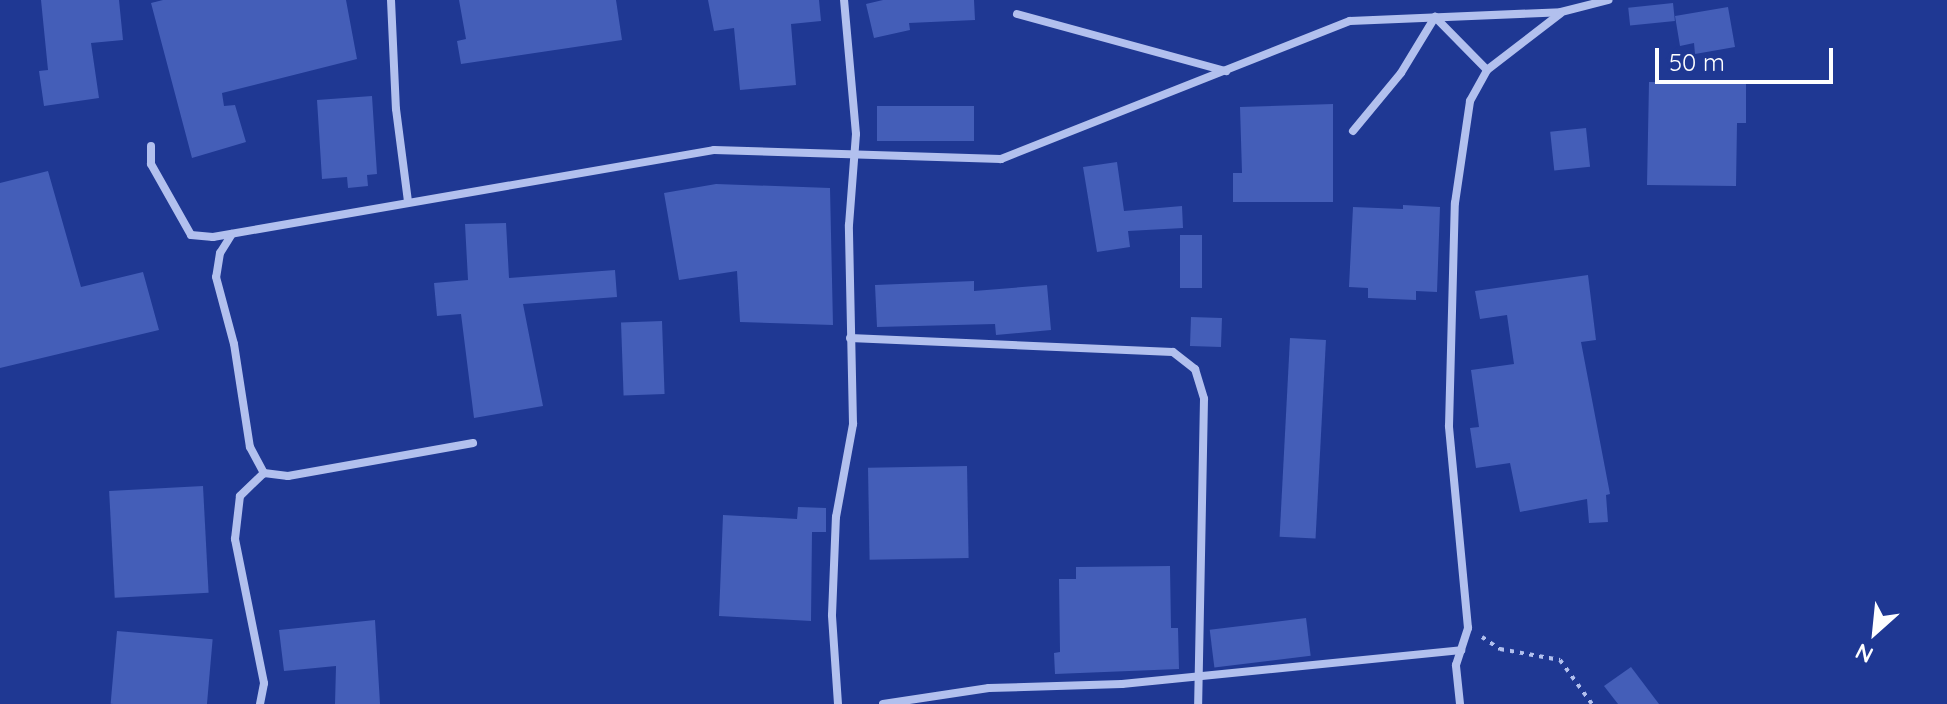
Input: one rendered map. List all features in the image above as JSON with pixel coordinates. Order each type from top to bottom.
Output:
[{"type":"street","points":[[391,0],[396,109],[408,202]]},
{"type":"street","points":[[838,704],[832,615],[836,517],[853,424],[850,338],[852,154],[856,134],[844,0]]},
{"type":"street","points":[[151,146],[151,164],[191,235],[232,234],[714,150],[1001,159],[1350,21],[1561,12],[1608,0]]},
{"type":"street","points":[[1460,704],[1456,665],[1468,628],[1449,426],[1455,203],[1470,101],[1487,70],[1561,12]]},
{"type":"street","points":[[1017,14],[1227,71]]},
{"type":"street","points":[[1435,17],[1487,70]]},
{"type":"street","points":[[1353,131],[1401,73],[1435,17]]},
{"type":"street","points":[[232,234],[220,253],[216,277],[234,344],[250,447],[264,473]]},
{"type":"street","points":[[850,338],[1173,352],[1195,369],[1204,399],[1196,678],[1198,704]]},
{"type":"street","points":[[264,473],[288,476],[473,443]]},
{"type":"street","points":[[260,704],[264,683],[235,539],[240,496],[264,473]]},
{"type":"street","points":[[883,704],[989,688],[1196,678],[1461,650]]},
{"type":"path","points":[[1468,628],[1500,649],[1560,660],[1592,704]]},
{"type":"building","points":[[41,0],[119,0],[123,40],[91,43],[99,98],[44,106],[39,71],[48,70]]},
{"type":"building","points":[[163,0],[346,0],[357,59],[222,93],[224,106],[235,105],[246,142],[192,158],[151,3]]},
{"type":"building","points":[[459,0],[616,0],[622,40],[461,64],[457,41],[466,39]]},
{"type":"building","points":[[708,0],[819,0],[821,21],[791,24],[796,85],[740,90],[734,28],[714,31]]},
{"type":"building","points":[[883,0],[974,0],[975,20],[909,23],[910,30],[874,38],[866,4]]},
{"type":"building","points":[[1673,3],[1675,21],[1630,26],[1628,8]]},
{"type":"building","points":[[1728,7],[1735,47],[1695,54],[1694,43],[1680,46],[1675,16]]},
{"type":"building","points":[[1649,82],[1746,83],[1746,123],[1737,123],[1736,186],[1647,185]]},
{"type":"building","points":[[372,96],[377,174],[367,175],[368,186],[348,188],[347,177],[322,179],[317,100]]},
{"type":"building","points":[[1333,104],[1333,202],[1233,202],[1233,173],[1242,173],[1240,107]]},
{"type":"building","points":[[877,106],[974,106],[974,141],[877,141]]},
{"type":"building","points":[[1586,128],[1590,167],[1554,171],[1550,132]]},
{"type":"building","points":[[1117,162],[1124,211],[1182,206],[1183,228],[1128,231],[1130,247],[1097,252],[1083,167]]},
{"type":"building","points":[[48,171],[81,287],[143,272],[159,330],[0,368],[0,183]]},
{"type":"building","points":[[716,184],[830,188],[833,325],[740,322],[737,271],[679,280],[664,193]]},
{"type":"building","points":[[1403,205],[1440,207],[1437,292],[1416,291],[1416,300],[1368,298],[1368,288],[1349,287],[1353,207],[1403,209]]},
{"type":"building","points":[[506,223],[509,278],[615,270],[617,297],[523,304],[543,406],[474,418],[461,314],[437,316],[434,283],[468,280],[465,224]]},
{"type":"building","points":[[1180,235],[1202,235],[1202,288],[1180,288]]},
{"type":"building","points":[[1588,275],[1596,340],[1581,342],[1610,494],[1606,495],[1608,522],[1589,523],[1587,499],[1520,512],[1510,463],[1476,468],[1470,428],[1479,427],[1471,370],[1514,364],[1507,315],[1480,319],[1475,291]]},
{"type":"building","points":[[974,281],[974,291],[1047,285],[1051,330],[996,335],[995,324],[877,327],[875,285]]},
{"type":"building","points":[[1191,317],[1222,318],[1221,347],[1190,346]]},
{"type":"building","points":[[662,321],[665,394],[624,395],[621,322]]},
{"type":"building","points":[[1290,338],[1326,340],[1316,539],[1280,537]]},
{"type":"building","points":[[967,466],[969,558],[870,560],[868,468]]},
{"type":"building","points":[[203,486],[209,593],[115,598],[109,491]]},
{"type":"building","points":[[798,507],[826,508],[826,532],[812,532],[811,621],[719,616],[723,515],[797,519]]},
{"type":"building","points":[[1170,566],[1171,628],[1178,628],[1179,669],[1055,674],[1054,653],[1060,652],[1059,579],[1076,579],[1076,567]]},
{"type":"building","points":[[1306,618],[1311,656],[1214,668],[1210,630]]},
{"type":"building","points":[[375,620],[380,704],[335,704],[336,666],[284,671],[279,630]]},
{"type":"building","points":[[117,631],[213,639],[207,704],[111,704]]},
{"type":"building","points":[[1631,667],[1659,704],[1618,704],[1604,686]]}]
